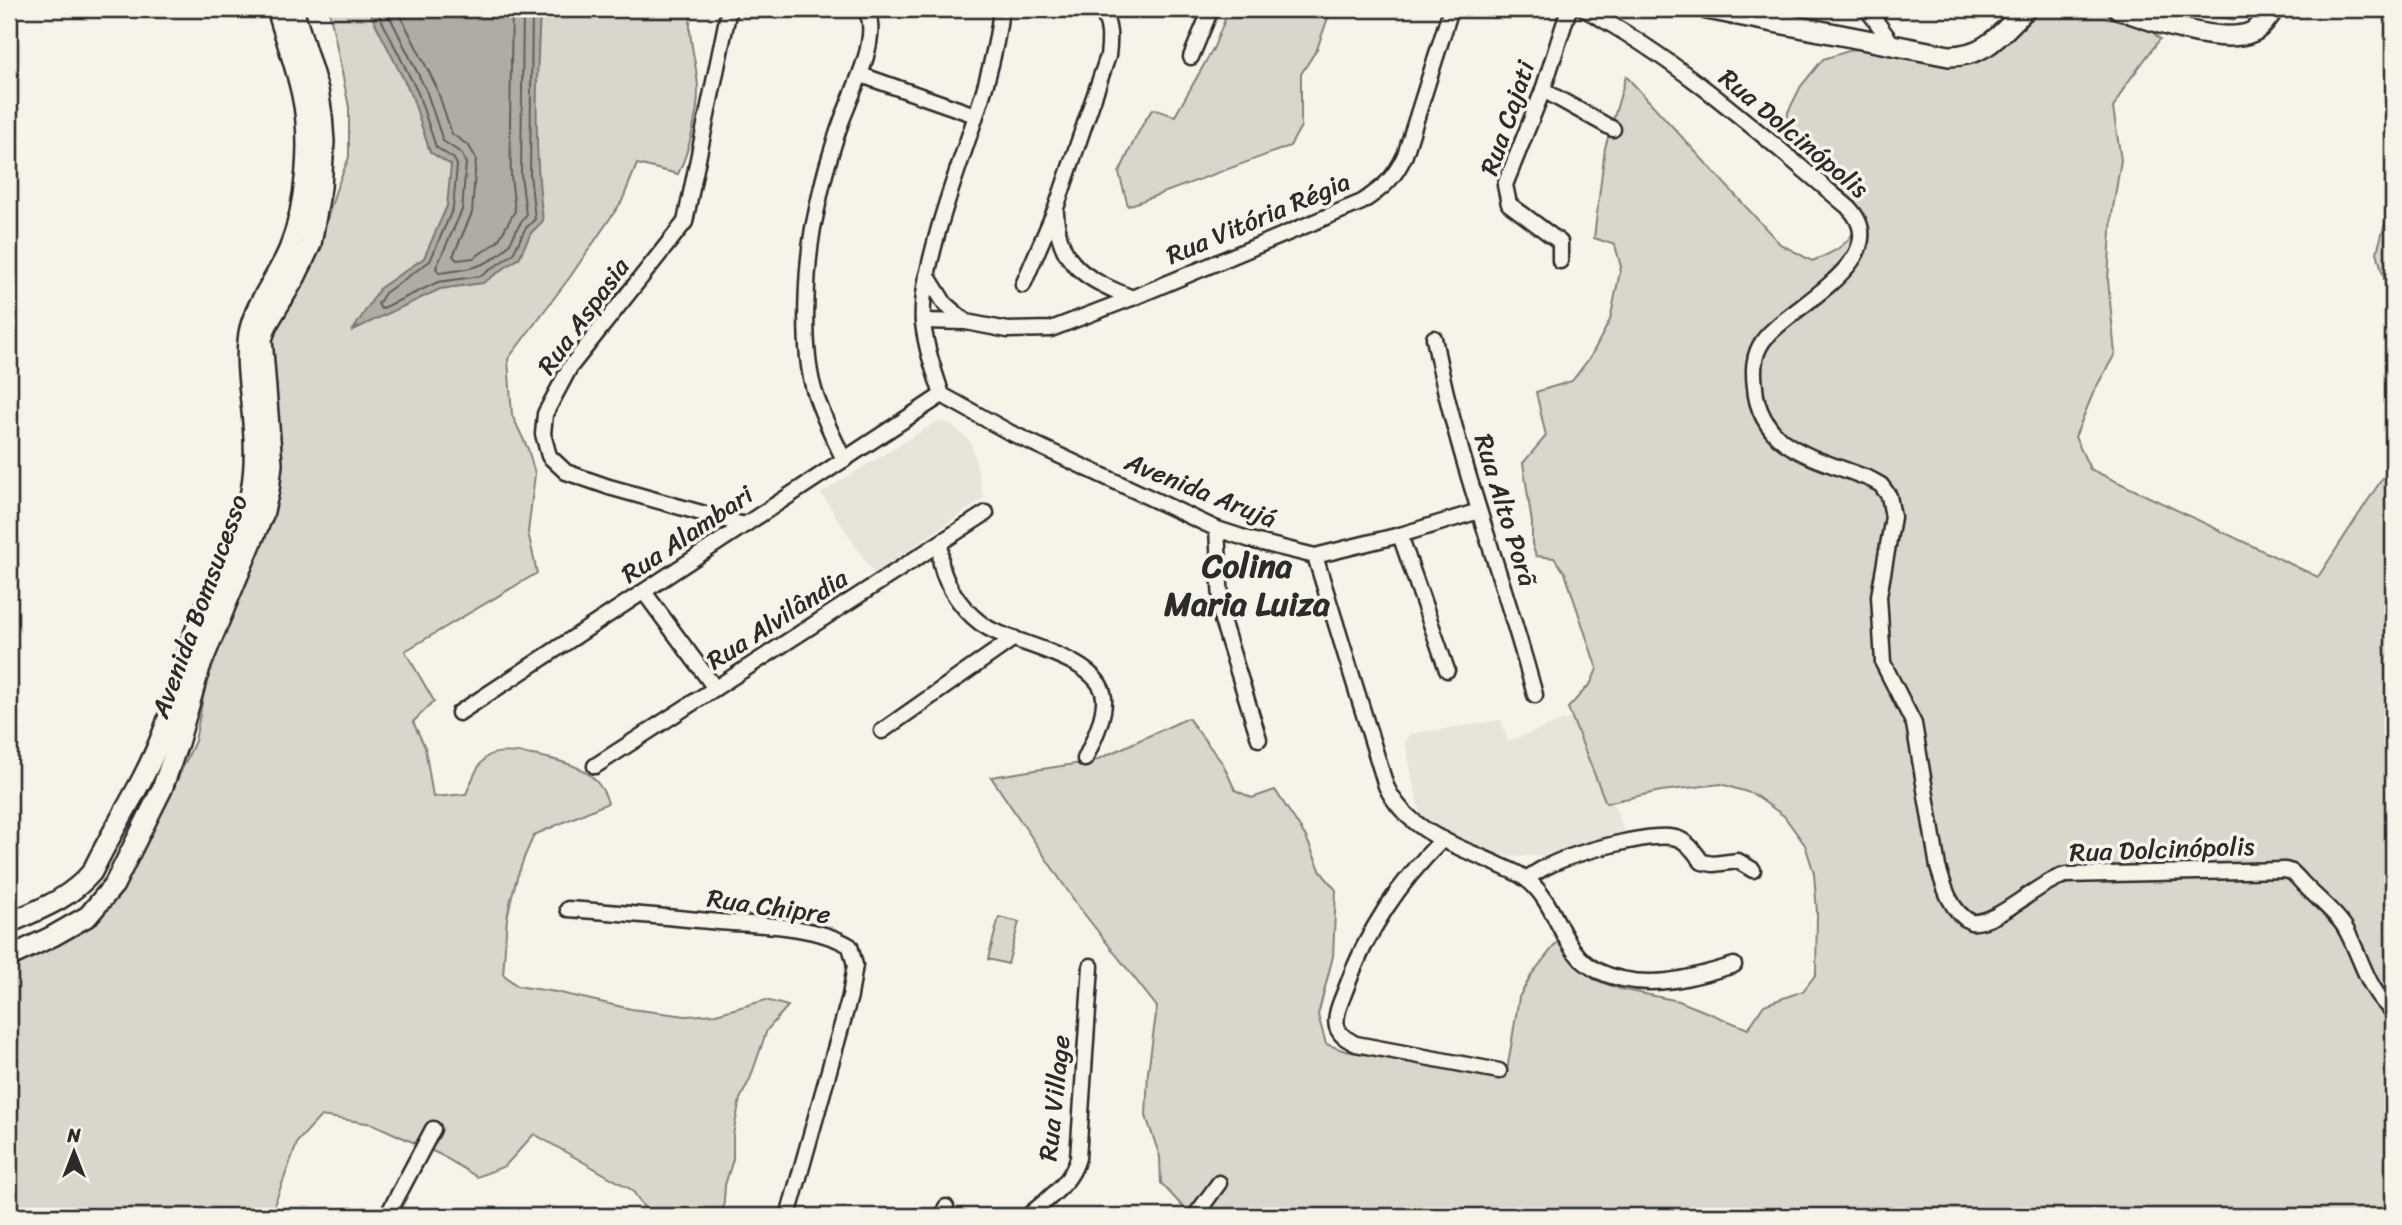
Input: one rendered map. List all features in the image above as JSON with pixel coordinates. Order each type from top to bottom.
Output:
[{"type":"street","name":"Avenida Bomsucesso","points":[[9,923],[63,899],[79,887],[92,872],[162,735],[195,632],[241,525],[251,492],[254,424],[247,372],[250,329],[259,307],[283,266],[291,244],[298,216],[307,150],[302,96],[277,9]]},
{"type":"street","name":"Avenida Bomsucesso","points":[[9,957],[88,916],[114,885],[162,789],[200,667],[262,515],[272,464],[262,339],[311,244],[321,187],[324,142],[318,90],[293,9]]},
{"type":"street","name":"Rua Aspasia","points":[[729,9],[685,222],[570,367],[545,414],[543,434],[549,456],[566,472],[609,487],[744,525]]},
{"type":"street","points":[[844,460],[812,384],[807,347],[809,271],[813,230],[827,164],[861,75],[871,22],[865,9]]},
{"type":"street","points":[[942,395],[931,363],[923,321],[927,275],[940,222],[991,66],[1001,9]]},
{"type":"street","points":[[1023,285],[1056,208],[1108,56],[1109,26],[1100,9]]},
{"type":"street","points":[[1191,57],[1212,9]]},
{"type":"street","name":"Rua Vitória Régia","points":[[923,321],[966,322],[1009,330],[1051,329],[1362,202],[1384,187],[1396,174],[1405,155],[1451,9]]},
{"type":"street","name":"Rua Cajati","points":[[1560,261],[1560,242],[1509,204],[1505,185],[1543,90],[1569,9]]},
{"type":"street","name":"Rua Dolcinópolis","points":[[1584,9],[1646,45],[1700,85],[1848,207],[1861,225],[1861,241],[1856,255],[1816,298],[1781,323],[1762,343],[1755,357],[1755,396],[1767,424],[1786,443],[1872,480],[1889,496],[1893,517],[1879,596],[1883,663],[1914,724],[1938,867],[1945,890],[1955,909],[1971,922],[1987,920],[2036,889],[2066,875],[2285,870],[2292,872],[2343,925],[2370,983],[2393,1012]]},
{"type":"street","points":[[1707,9],[1949,56],[1972,54],[1988,46],[2026,9]]},
{"type":"street","points":[[1867,9],[1894,46]]},
{"type":"street","points":[[2119,9],[2150,21],[2227,36],[2249,34],[2257,29],[2274,9]]},
{"type":"street","points":[[861,75],[975,115]]},
{"type":"street","points":[[1543,90],[1613,129]]},
{"type":"street","points":[[1056,208],[1057,228],[1068,259],[1080,272],[1095,282],[1132,298]]},
{"type":"street","points":[[927,275],[945,304],[966,322]]},
{"type":"street","name":"Rua Alto Porã","points":[[1434,338],[1450,415],[1535,695]]},
{"type":"street","name":"Rua Alambari","points":[[459,713],[942,395]]},
{"type":"street","name":"Avenida Arujá","points":[[942,395],[1009,432],[1217,528],[1254,541],[1315,556]]},
{"type":"street","points":[[1479,511],[1400,535],[1315,556],[1386,786],[1393,801],[1406,816],[1429,833],[1527,879],[1548,905],[1574,950],[1597,971],[1647,983],[1687,979],[1734,965]]},
{"type":"street","name":"Rua Alvilândia","points":[[595,766],[986,513]]},
{"type":"street","points":[[1217,528],[1222,620],[1259,740]]},
{"type":"street","points":[[1400,535],[1447,670]]},
{"type":"street","points":[[941,543],[941,564],[959,600],[975,618],[989,629],[1046,650],[1083,668],[1102,690],[1104,699],[1100,721],[1085,759]]},
{"type":"street","points":[[644,593],[715,688]]},
{"type":"street","points":[[883,732],[1014,638]]},
{"type":"street","points":[[1527,879],[1550,865],[1622,843],[1660,836],[1679,838],[1702,862],[1713,864],[1738,861],[1753,870]]},
{"type":"street","points":[[1443,839],[1420,862],[1379,916],[1350,977],[1336,1024],[1340,1034],[1356,1044],[1499,1071]]},
{"type":"street","name":"Rua Chipre","points":[[568,909],[777,927],[821,935],[850,946],[855,965],[850,996],[788,1216]]},
{"type":"street","name":"Rua Village","points":[[1028,1216],[1070,1178],[1075,1170],[1091,966]]},
{"type":"street","points":[[387,1216],[433,1129]]},
{"type":"street","points":[[1195,1216],[1219,1183]]},
{"type":"shaded area","points":[[329,9],[692,9],[690,29],[698,100],[692,133],[678,174],[637,164],[622,201],[570,277],[508,359],[512,415],[528,449],[535,474],[528,532],[537,573],[405,651],[434,701],[413,722],[425,747],[433,797],[466,794],[484,759],[496,753],[520,753],[574,766],[587,773],[602,789],[608,803],[534,835],[509,908],[503,974],[517,986],[631,1009],[686,1016],[716,1014],[766,1000],[788,1006],[767,1030],[740,1099],[733,1135],[733,1159],[725,1185],[723,1214],[727,1216],[650,1216],[632,1190],[534,1134],[505,1166],[477,1177],[441,1155],[373,1124],[321,1116],[298,1141],[270,1216],[9,1216],[9,966],[99,916],[173,789],[195,741],[269,341],[283,310],[312,269],[349,157],[349,107]]},
{"type":"shaded area","points":[[1229,9],[1331,9],[1317,49],[1301,74],[1301,126],[1290,146],[1128,206],[1119,173],[1139,131],[1153,109],[1175,116],[1214,47]]},
{"type":"shaded area","points":[[2034,9],[2087,9],[2145,25],[2160,39],[2125,86],[2113,108],[2121,160],[2112,214],[2108,280],[2115,354],[2094,391],[2075,437],[2090,469],[2318,577],[2393,462],[2393,1216],[1273,1216],[1268,1206],[1256,1216],[1199,1216],[1183,1207],[1161,1183],[1160,1157],[1146,1116],[1148,1072],[1157,1007],[1078,906],[991,777],[1094,761],[1188,718],[1223,764],[1235,790],[1252,798],[1275,790],[1306,837],[1321,872],[1336,890],[1333,956],[1318,1015],[1326,1044],[1345,1051],[1506,1077],[1519,997],[1532,974],[1558,941],[1593,979],[1620,989],[1679,1001],[1748,1029],[1764,1005],[1803,991],[1816,974],[1817,913],[1814,873],[1805,845],[1784,816],[1753,794],[1721,784],[1661,791],[1606,803],[1568,708],[1591,683],[1597,669],[1565,573],[1554,558],[1536,556],[1532,544],[1532,523],[1523,463],[1546,436],[1536,392],[1572,381],[1591,356],[1610,320],[1621,267],[1615,245],[1594,238],[1605,148],[1626,76],[1780,244],[1812,261],[1843,245],[1863,217],[1852,204],[1784,148],[1788,112],[1801,86],[1823,59],[1855,49],[1958,61]]},
{"type":"shaded area","points":[[2182,9],[2243,9],[2235,20]]},
{"type":"shaded area","points":[[2393,194],[2393,312],[2377,252]]},
{"type":"shaded area","points":[[938,421],[951,424],[971,442],[984,498],[874,574],[821,493]]},
{"type":"shaded area","points":[[1579,715],[1625,833],[1545,855],[1500,857],[1421,818],[1405,744],[1411,734],[1501,720],[1508,741]]},
{"type":"shaded area","points":[[999,917],[1019,922],[1008,964],[988,959]]},
{"type":"water","points":[[368,9],[537,9],[540,14],[537,143],[543,221],[531,233],[519,258],[483,283],[440,289],[353,330],[380,288],[424,258],[447,206],[451,165],[430,152],[412,96]]},
{"type":"district","name":"Colina Maria Luiza","points":[[1247,584]]}]
